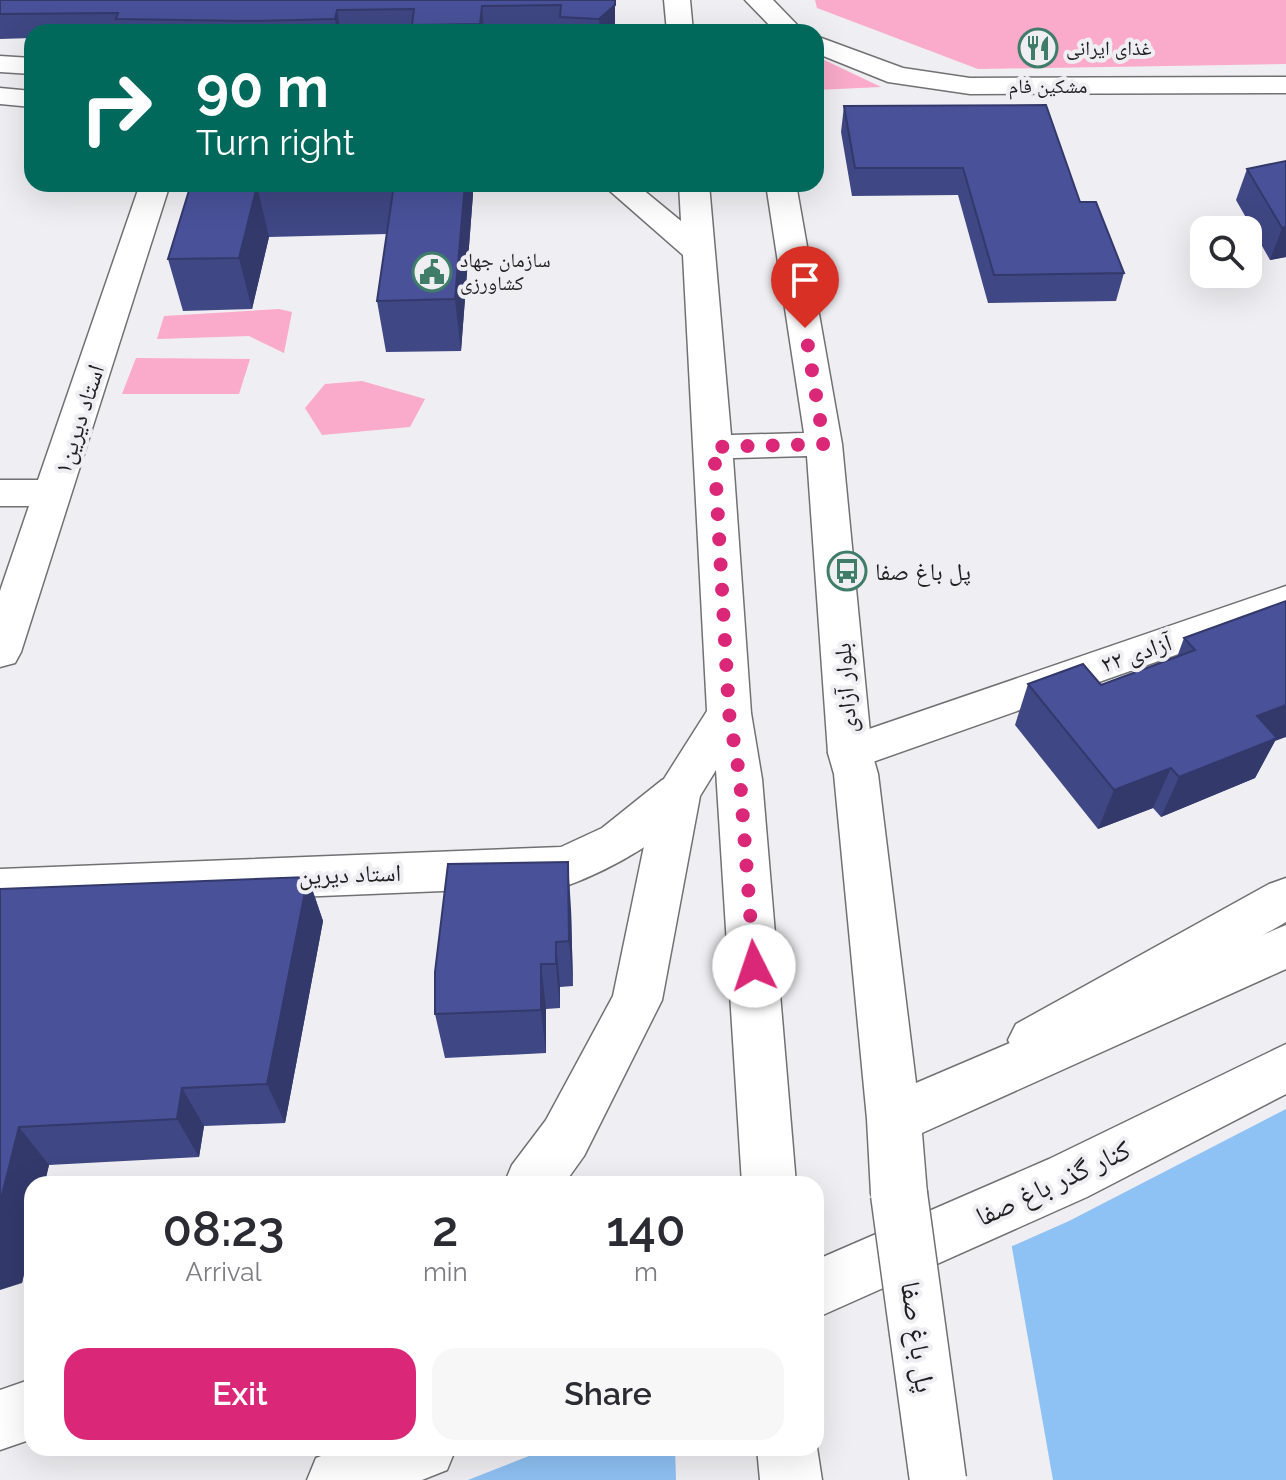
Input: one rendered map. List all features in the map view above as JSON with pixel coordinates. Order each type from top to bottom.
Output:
[{"type":"main road","points":[[751,0],[755,24]]},
{"type":"main road","points":[[758,0],[783,24]]},
{"type":"main road","name":"مشکین فام","points":[[824,47],[898,76],[970,86],[1286,85]]},
{"type":"main road","points":[[0,64],[24,66]]},
{"type":"main road","points":[[0,96],[24,98]]},
{"type":"main road","name":"استاد دیرین۱","points":[[0,652],[152,192]]},
{"type":"main road","points":[[627,192],[700,253]]},
{"type":"main road","points":[[695,192],[714,447],[729,713],[740,779],[768,1176]]},
{"type":"main road","name":"بلوار آزادی","points":[[782,192],[824,444],[850,753],[856,774],[894,1119],[899,1194]]},
{"type":"main road","points":[[714,447],[824,444]]},
{"type":"main road","points":[[0,493],[55,493]]},
{"type":"main road","name":"آزادی ۲۲","points":[[850,753],[1286,601]]},
{"type":"main road","points":[[537,1176],[565,1138],[637,1000],[678,793],[729,713]]},
{"type":"main road","name":"استاد دیرین","points":[[0,889],[566,866],[618,841],[678,793]]},
{"type":"main road","points":[[894,1119],[1286,898]]},
{"type":"main road","points":[[894,1119],[1286,946]]},
{"type":"main road","name":"کنار گذر باغ صفا","points":[[824,1285],[1068,1178],[1286,1068]]},
{"type":"main road","name":"پل باغ صفا","points":[[899,1194],[938,1480]]},
{"type":"main road","points":[[0,1420],[24,1412]]},
{"type":"main road","points":[[338,1480],[403,1456]]},
{"type":"main road","points":[[789,1456],[791,1480]]},
{"type":"shaded area","points":[[815,0],[1286,0],[1286,64],[978,69],[817,8]]},
{"type":"shaded area","points":[[824,60],[881,87],[824,90]]},
{"type":"shaded area","points":[[279,309],[292,312],[284,353],[249,336],[157,339],[164,316]]},
{"type":"shaded area","points":[[136,358],[250,359],[239,394],[122,394]]},
{"type":"shaded area","points":[[362,381],[425,399],[410,427],[322,435],[305,408],[325,384]]},
{"type":"water","points":[[1286,1109],[1286,1480],[468,1480],[529,1456],[824,1456],[824,1329],[1069,1221]]},
{"type":"pier","points":[[1011,1242],[1053,1480],[676,1480],[675,1456],[824,1456],[824,1325]]},
{"type":"building","points":[[0,0],[615,0],[615,5],[599,19],[560,17],[561,5],[482,6],[480,24],[412,24],[414,9],[337,10],[335,19],[249,21],[116,19],[118,13],[0,14]]},
{"type":"building","points":[[1046,105],[1080,202],[1096,202],[1124,273],[994,275],[963,168],[855,168],[844,106]]},
{"type":"building","points":[[1286,161],[1286,227],[1282,228],[1247,169]]},
{"type":"building","points":[[189,192],[256,192],[239,258],[168,259]]},
{"type":"building","points":[[393,192],[464,192],[455,299],[377,301]]},
{"type":"building","points":[[1286,601],[1286,705],[1257,716],[1277,738],[1179,777],[1171,768],[1114,790],[1028,684],[1083,664],[1101,685],[1195,650],[1184,638]]},
{"type":"building","points":[[568,862],[569,941],[556,942],[556,964],[541,964],[541,1010],[435,1014],[435,972],[448,864]]},
{"type":"building","points":[[308,877],[267,1084],[182,1088],[177,1119],[19,1127],[0,1203],[0,889]]},
{"type":"place","name":"غذای ایرانی","points":[[1038,48]]},
{"type":"place","name":"سازمان جهاد کشاورزی","points":[[432,272]]},
{"type":"place","name":"پل باغ صفا","points":[[847,571]]},
{"type":"route","points":[[754,966],[740,779],[729,713],[714,447],[824,444],[805,328]]}]
